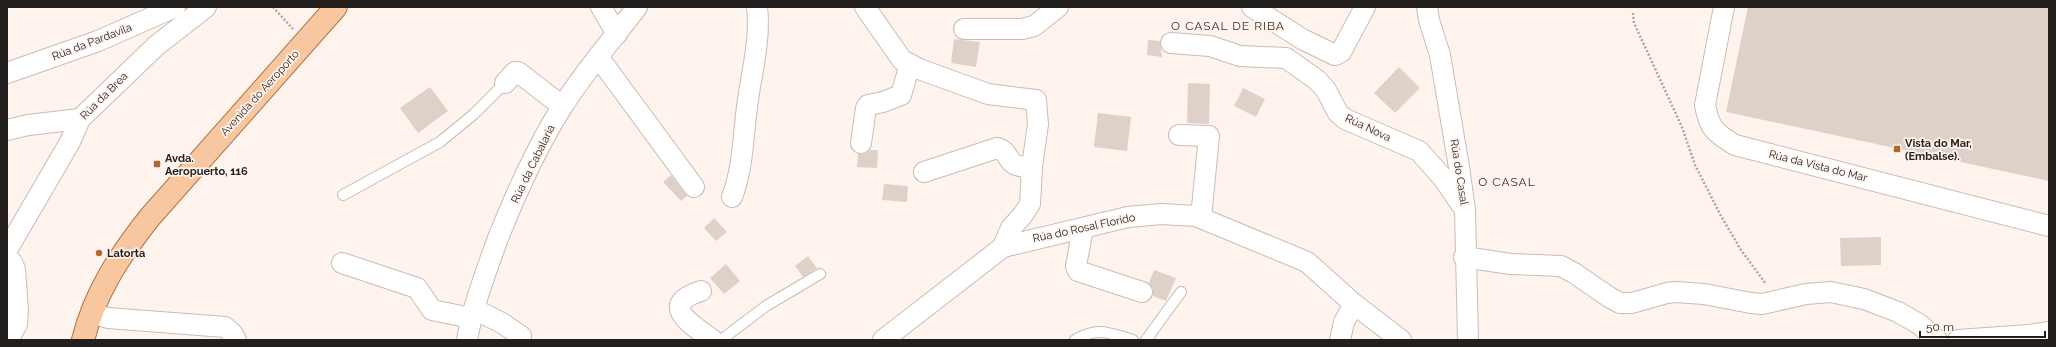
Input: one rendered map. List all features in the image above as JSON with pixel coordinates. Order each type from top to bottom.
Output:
[{"type":"main road","name":"Avenida do Aeroporto","points":[[83,340],[91,313],[110,272],[124,250],[150,217],[336,7]]},
{"type":"street","name":"Rúa da Pardavila","points":[[7,73],[98,41],[175,7]]},
{"type":"street","name":"Rúa da Brea","points":[[7,250],[70,142],[80,119],[156,46],[206,7]]},
{"type":"street","points":[[601,7],[617,34]]},
{"type":"street","name":"Rúa da Cabalaria","points":[[467,340],[483,279],[519,188],[562,106],[637,7]]},
{"type":"street","points":[[732,197],[737,184],[743,154],[747,106],[758,42],[758,7]]},
{"type":"street","points":[[865,7],[902,60],[988,94],[1036,100],[1038,124],[1032,167],[1030,204],[1011,228],[1003,247]]},
{"type":"street","points":[[964,29],[1022,29],[1034,26],[1058,7]]},
{"type":"street","points":[[1252,7],[1302,39],[1335,55],[1341,52],[1359,9]]},
{"type":"street","name":"Rúa do Casal","points":[[1427,7],[1429,20],[1440,55],[1465,210],[1464,257],[1468,340]]},
{"type":"street","name":"Rúa da Vista do Mar","points":[[1724,7],[1705,105],[1707,121],[1717,135],[1735,145],[2049,226]]},
{"type":"street","name":"Rúa Nova","points":[[1171,42],[1210,46],[1240,56],[1263,58],[1279,57],[1294,62],[1317,80],[1326,90],[1338,114],[1345,119],[1418,151],[1443,178],[1465,210]]},
{"type":"street","points":[[598,58],[694,187]]},
{"type":"street","points":[[861,143],[866,108],[868,105],[883,102],[901,95],[910,64]]},
{"type":"street","points":[[505,83],[515,72],[518,72],[562,106]]},
{"type":"street","points":[[7,130],[28,125],[80,119]]},
{"type":"street","points":[[1179,135],[1209,136],[1201,218]]},
{"type":"street","points":[[924,172],[997,148],[1006,153],[1011,163],[1016,166],[1032,167]]},
{"type":"street","name":"Rúa do Rosal Florido","points":[[883,340],[1003,247],[1128,217],[1161,214],[1201,218],[1307,262],[1354,304],[1401,340]]},
{"type":"street","points":[[1083,228],[1076,266],[1078,271],[1142,292]]},
{"type":"street","points":[[1464,257],[1511,264],[1561,266],[1574,272],[1609,297],[1620,302],[1632,303],[1675,292],[1704,294],[1762,304],[1806,294],[1831,292],[1864,299],[1898,312],[1919,324],[1937,340]]},
{"type":"street","points":[[7,258],[12,262],[15,269],[18,310],[17,324],[8,340]]},
{"type":"street","points":[[342,263],[417,288],[432,310],[473,313],[502,323],[521,336]]},
{"type":"street","points":[[701,290],[684,299],[680,310],[684,319],[713,340]]},
{"type":"street","points":[[1340,340],[1344,322],[1354,304]]},
{"type":"street","points":[[91,313],[108,318],[225,327],[232,332],[236,340]]},
{"type":"street","points":[[1958,340],[2030,335],[2049,332]]},
{"type":"lane","points":[[343,195],[440,142],[474,114],[505,83]]},
{"type":"lane","points":[[721,340],[766,306],[820,274]]},
{"type":"lane","points":[[1146,340],[1181,292]]},
{"type":"lane","points":[[1075,340],[1086,333],[1098,331],[1133,340]]},
{"type":"path","points":[[273,7],[297,33]]},
{"type":"path","points":[[1633,13],[1634,23],[1682,127],[1696,165],[1721,216],[1740,250],[1766,284],[1773,301]]},
{"type":"building","points":[[1748,7],[2049,7],[2049,181],[1726,112]]},
{"type":"building","points":[[954,39],[980,42],[976,67],[951,63]]},
{"type":"building","points":[[1148,40],[1160,41],[1162,57],[1147,55]]},
{"type":"building","points":[[1399,67],[1420,88],[1395,113],[1374,93]]},
{"type":"building","points":[[1188,83],[1210,84],[1209,124],[1187,123]]},
{"type":"building","points":[[430,87],[448,111],[418,133],[400,108]]},
{"type":"building","points":[[1243,88],[1265,99],[1256,117],[1234,106]]},
{"type":"building","points":[[1098,113],[1131,117],[1127,151],[1094,147]]},
{"type":"building","points":[[870,150],[878,150],[877,168],[857,167],[858,154],[865,154]]},
{"type":"building","points":[[671,175],[687,196],[681,201],[663,182]]},
{"type":"building","points":[[884,184],[908,186],[907,202],[882,200]]},
{"type":"building","points":[[714,218],[727,232],[716,241],[704,228]]},
{"type":"building","points":[[1881,237],[1881,265],[1841,266],[1840,238]]},
{"type":"building","points":[[808,256],[817,268],[803,277],[795,266]]},
{"type":"building","points":[[726,264],[740,281],[724,294],[710,278]]},
{"type":"building","points":[[1154,270],[1176,278],[1166,301],[1153,296],[1153,289],[1149,283]]},
{"type":"place","name":"Vista do Mar, (Embalse).","points":[[1897,149]]},
{"type":"place","name":"Avda. Aeropuerto, 116","points":[[157,164]]},
{"type":"place","name":"Latorta","points":[[99,253]]},
{"type":"district","name":"O CASAL DE RIBA","points":[[1228,26]]},
{"type":"district","name":"O CASAL","points":[[1507,182]]}]
